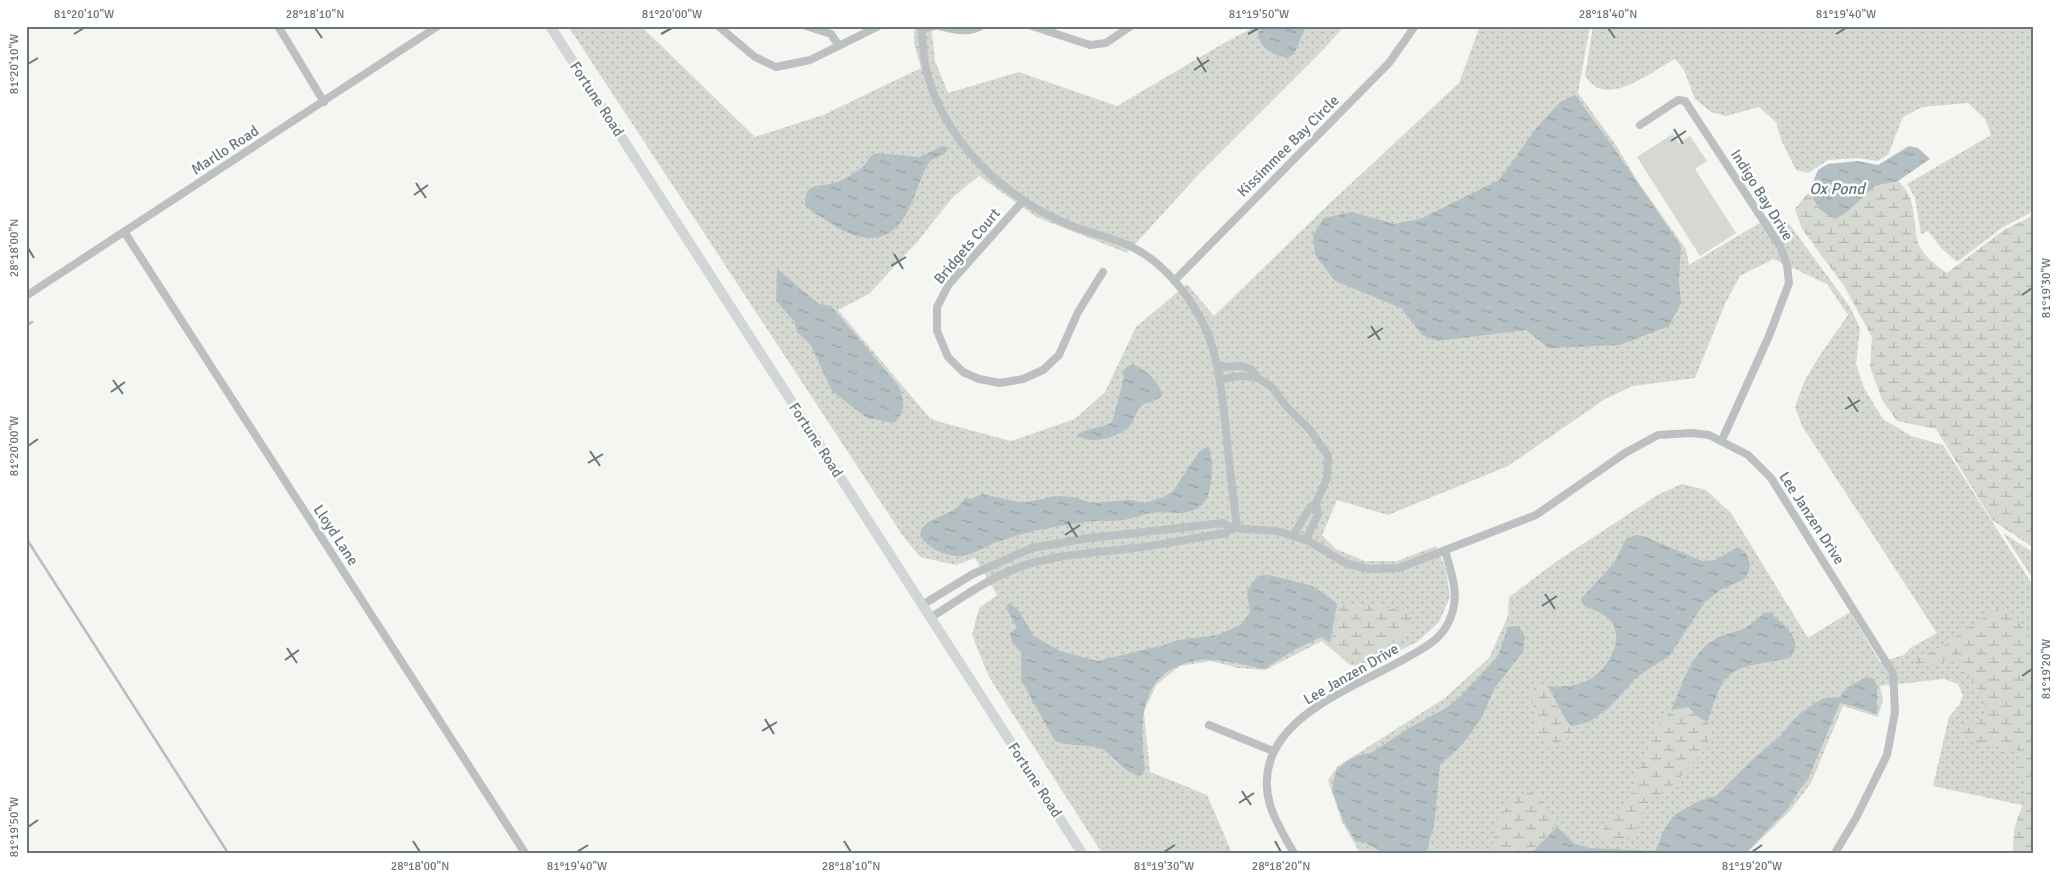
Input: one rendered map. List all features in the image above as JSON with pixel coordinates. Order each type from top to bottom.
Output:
[{"type":"street","points":[[278,26],[324,102]]},
{"type":"street","name":"Marllo Road","points":[[26,296],[125,233],[438,26]]},
{"type":"street","name":"Fortune Road","points":[[550,26],[1082,853]]},
{"type":"street","points":[[718,26],[755,57],[776,66],[810,60],[879,26]]},
{"type":"street","points":[[806,26],[831,34],[839,46]]},
{"type":"street","points":[[930,618],[978,587],[1013,570],[1033,563],[1065,556],[1226,534],[1234,528],[1218,368],[1210,339],[1194,307],[1157,263],[1133,247],[1053,218],[1023,201],[988,172],[968,152],[951,126],[936,96],[925,64],[921,28],[934,26]]},
{"type":"street","points":[[939,26],[969,31],[980,26]]},
{"type":"street","points":[[1036,27],[1090,45],[1106,43],[1132,26]]},
{"type":"street","name":"Kissimmee Bay Circle","points":[[1174,281],[1390,63],[1415,26]]},
{"type":"street","name":"Indigo Bay Drive","points":[[1640,125],[1678,100],[1685,101],[1780,246],[1787,266],[1789,283],[1769,336],[1722,440]]},
{"type":"street","name":"Bridgets Court","points":[[1023,201],[949,284],[937,307],[938,331],[948,356],[963,372],[979,379],[1000,384],[1023,379],[1043,370],[1059,355],[1078,312],[1103,272]]},
{"type":"street","name":"Lloyd Lane","points":[[125,233],[525,853]]},
{"type":"street","points":[[1218,368],[1241,366],[1251,369],[1258,378],[1272,387],[1286,406],[1311,431],[1328,456],[1327,478],[1316,503],[1310,507],[1293,536]]},
{"type":"street","points":[[1220,380],[1245,375],[1258,378]]},
{"type":"street","name":"Lee Janzen Drive","points":[[922,605],[971,575],[1032,548],[1108,536],[1223,523],[1234,528],[1277,531],[1306,540],[1345,563],[1368,569],[1399,568],[1536,515],[1625,453],[1658,435],[1691,432],[1709,435],[1748,455],[1771,478],[1893,673],[1895,712],[1887,755],[1856,818],[1835,853]]},
{"type":"street","points":[[1306,540],[1318,514],[1316,503]]},
{"type":"street","points":[[1108,536],[1110,551]]},
{"type":"street","name":"Lee Janzen Drive","points":[[1294,853],[1270,805],[1266,775],[1273,751],[1289,729],[1319,705],[1409,657],[1433,641],[1446,628],[1454,604],[1456,584],[1445,550]]},
{"type":"street","points":[[971,575],[978,587]]},
{"type":"street","points":[[1208,725],[1273,751]]},
{"type":"green space","points":[[568,26],[641,26],[755,137],[823,115],[921,68],[914,43],[914,26],[931,26],[935,61],[948,93],[1019,72],[1117,106],[1256,26],[1344,26],[1324,49],[1199,174],[1127,253],[1036,217],[979,176],[953,197],[917,242],[869,294],[838,310],[930,418],[1011,441],[1075,419],[1105,392],[1136,327],[1187,284],[1214,316],[1328,205],[1459,83],[1480,26],[1590,26],[1578,93],[1616,145],[1638,182],[1686,249],[1689,265],[1773,215],[1787,221],[1850,307],[1860,328],[1856,364],[1864,388],[1883,419],[1911,436],[1943,445],[2034,587],[2034,810],[2021,805],[1933,786],[1949,717],[1959,705],[1963,695],[1958,684],[1944,679],[1880,686],[1883,699],[1878,717],[1843,706],[1811,783],[1789,812],[1747,853],[1360,853],[1342,822],[1328,780],[1338,766],[1445,698],[1489,658],[1508,616],[1509,597],[1557,561],[1659,494],[1682,484],[1706,490],[1731,513],[1808,638],[1850,612],[1880,662],[1904,655],[1910,648],[1937,633],[1802,426],[1795,407],[1804,382],[1848,315],[1827,284],[1773,259],[1740,276],[1725,304],[1695,378],[1633,386],[1605,399],[1508,466],[1388,515],[1337,500],[1322,535],[1336,549],[1365,561],[1397,561],[1436,546],[1446,569],[1450,597],[1439,622],[1417,642],[1366,667],[1350,665],[1322,641],[1265,670],[1238,668],[1211,661],[1180,666],[1156,685],[1144,712],[1150,772],[1207,795],[1232,853],[1102,853],[989,677],[972,635],[979,608],[997,595],[975,558],[956,565],[920,557],[903,536]]},
{"type":"green space","points":[[1593,26],[2034,26],[2034,211],[2003,227],[1957,262],[1941,248],[1928,231],[1921,234],[1915,198],[1907,184],[1991,135],[1985,119],[1968,103],[1922,107],[1903,117],[1888,155],[1877,161],[1858,158],[1828,160],[1808,173],[1796,170],[1782,142],[1776,122],[1759,107],[1726,116],[1711,112],[1695,99],[1684,70],[1675,59],[1626,86],[1605,90],[1596,87],[1585,76]]},
{"type":"green space","points":[[1673,134],[1679,143],[1690,136],[1707,161],[1695,169],[1736,233],[1700,256],[1637,157]]},
{"type":"green space","name":"Ox Pond","points":[[1898,181],[1904,187],[1911,200],[1917,239],[1921,249],[1929,259],[1947,273],[2004,230],[2034,215],[2034,548],[1992,520],[1936,429],[1897,421],[1882,400],[1870,367],[1872,337],[1844,286],[1802,229],[1795,209],[1809,192],[1819,209],[1847,212],[1875,186]]},
{"type":"green space","points":[[2003,533],[2034,553],[2034,580]]},
{"type":"green space","points":[[1338,604],[1389,608],[1407,613],[1414,618],[1406,632],[1389,646],[1370,658],[1354,663],[1331,644]]},
{"type":"green space","points":[[2002,606],[2007,608],[2017,618],[2034,649],[2034,853],[2013,853],[2014,829],[2026,795],[2018,750],[1974,743],[1962,733],[1968,724],[1982,718],[1985,707],[1976,687],[1959,666],[1948,661],[1914,665],[1918,659],[1949,643],[1960,633]]},
{"type":"green space","points":[[1538,684],[1547,686],[1562,716],[1571,725],[1576,727],[1555,748],[1550,749],[1545,744],[1536,724],[1531,692]]},
{"type":"green space","points":[[1688,707],[1701,718],[1708,721],[1710,736],[1707,747],[1671,787],[1649,801],[1634,834],[1619,842],[1601,839],[1600,833],[1632,793],[1635,776],[1646,758],[1649,743],[1656,728],[1670,712]]},
{"type":"green space","points":[[1528,792],[1543,802],[1557,826],[1529,853],[1489,853],[1505,810],[1518,797]]},
{"type":"water","points":[[1266,26],[1306,26],[1294,54],[1287,58],[1268,50],[1261,43],[1258,32]]},
{"type":"water","points":[[1575,95],[1681,246],[1679,280],[1681,303],[1669,326],[1620,345],[1548,348],[1526,330],[1437,341],[1422,335],[1401,308],[1335,281],[1315,255],[1313,235],[1324,218],[1352,212],[1394,224],[1420,219],[1499,180],[1534,131],[1560,102]]},
{"type":"water","points":[[943,146],[947,147],[947,151],[928,164],[905,216],[897,227],[888,234],[868,238],[857,236],[836,227],[812,212],[805,205],[806,193],[811,188],[835,183],[850,176],[877,153],[919,157]]},
{"type":"water","name":"Ox Pond","points":[[1909,146],[1918,148],[1930,159],[1898,181],[1875,186],[1847,212],[1835,219],[1819,209],[1809,192],[1818,170],[1828,164],[1858,161],[1878,165]]},
{"type":"water","points":[[777,269],[819,304],[831,306],[898,385],[902,395],[903,410],[894,423],[867,418],[832,391],[810,344],[797,332],[794,321],[776,301]]},
{"type":"water","points":[[1133,364],[1152,377],[1159,386],[1162,396],[1141,406],[1131,425],[1118,434],[1096,440],[1089,440],[1077,435],[1112,422],[1123,382],[1124,369]]},
{"type":"water","points":[[1209,448],[1212,461],[1210,487],[1205,501],[1195,510],[1182,513],[1157,512],[1123,520],[1092,521],[1052,528],[1005,539],[973,553],[959,556],[948,555],[937,550],[927,544],[920,536],[922,528],[927,523],[957,508],[965,498],[971,499],[982,494],[1018,502],[1028,502],[1055,496],[1074,497],[1092,503],[1130,500],[1144,503],[1164,497],[1173,491],[1199,452]]},
{"type":"water","points":[[1635,535],[1643,536],[1702,561],[1715,560],[1738,547],[1746,553],[1750,564],[1749,571],[1744,579],[1720,590],[1705,602],[1670,655],[1637,677],[1610,707],[1589,722],[1572,726],[1566,720],[1548,686],[1582,683],[1597,674],[1610,659],[1616,642],[1613,624],[1604,615],[1584,606],[1581,599],[1614,563],[1626,539]]},
{"type":"water","points":[[1269,575],[1313,586],[1337,603],[1330,643],[1321,637],[1296,649],[1264,669],[1218,660],[1202,660],[1178,666],[1164,674],[1148,697],[1144,711],[1143,741],[1145,770],[1140,776],[1129,772],[1107,752],[1098,747],[1055,741],[1021,680],[1021,652],[1012,643],[1010,633],[1017,628],[1006,608],[1007,605],[1010,603],[1019,611],[1034,636],[1060,651],[1097,661],[1178,640],[1218,635],[1242,624],[1250,612],[1247,591],[1258,576]]},
{"type":"water","points":[[1767,612],[1771,613],[1794,638],[1795,644],[1791,657],[1745,667],[1728,676],[1718,691],[1708,721],[1701,719],[1688,707],[1671,710],[1692,663],[1704,647],[1720,637],[1745,628]]},
{"type":"water","points":[[1519,626],[1525,637],[1523,652],[1494,689],[1481,719],[1460,747],[1440,765],[1434,826],[1426,853],[1383,853],[1364,842],[1356,842],[1343,820],[1332,790],[1336,771],[1347,761],[1359,755],[1371,753],[1411,727],[1446,708],[1461,696],[1498,656],[1508,627]]},
{"type":"water","points":[[1866,677],[1874,679],[1877,686],[1877,714],[1840,703],[1808,779],[1787,810],[1746,853],[1532,853],[1557,827],[1575,844],[1590,848],[1655,851],[1665,828],[1674,815],[1699,801],[1716,796],[1752,760],[1780,736],[1798,715],[1824,698],[1840,697],[1848,687]]},
{"type":"waterway","points":[[26,326],[32,322]]},
{"type":"waterway","points":[[26,538],[228,853]]}]
